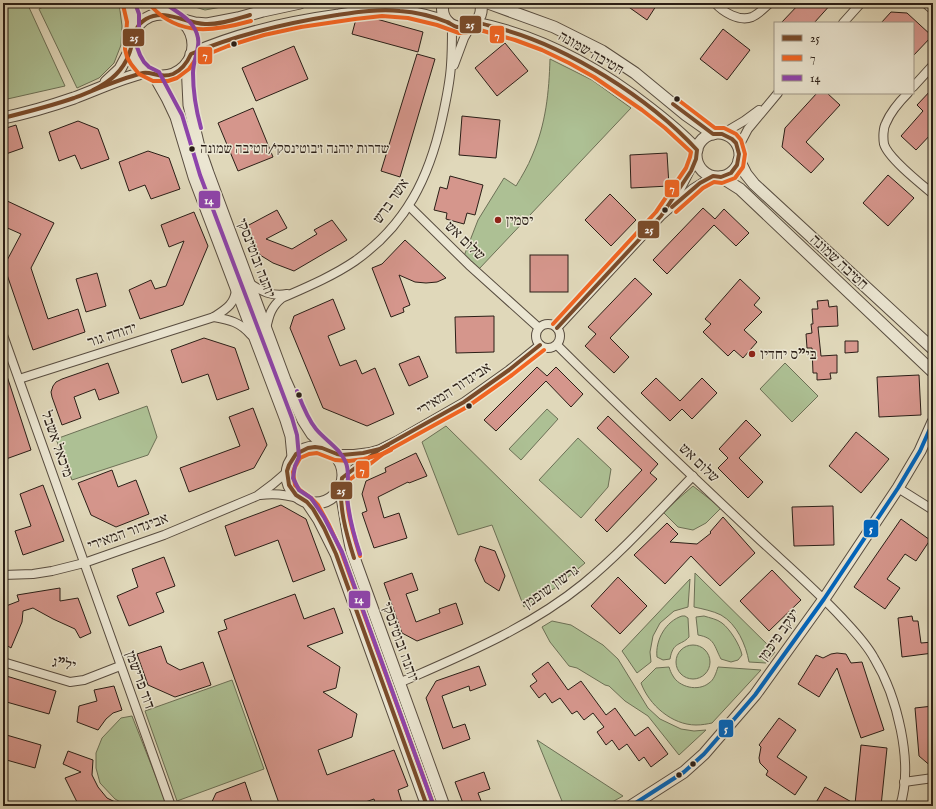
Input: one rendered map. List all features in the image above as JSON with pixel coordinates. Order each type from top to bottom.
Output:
[{"type":"street","points":[[97,88],[110,80],[120,69],[131,48],[133,35],[133,15],[129,3]]},
{"type":"street","points":[[156,3],[186,26],[191,34],[193,44],[189,59]]},
{"type":"street","points":[[133,35],[137,27],[144,21],[152,16],[160,14],[195,23],[207,24],[300,3]]},
{"type":"street","points":[[443,3],[442,12],[450,24]]},
{"type":"street","points":[[473,24],[481,14],[481,3]]},
{"type":"street","name":"חטיבה שמונה","points":[[488,3],[554,27],[602,52],[635,73],[686,115],[717,134]]},
{"type":"street","points":[[715,3],[720,8],[732,15],[741,18],[751,17],[770,3]]},
{"type":"street","points":[[844,22],[862,3]]},
{"type":"street","points":[[925,3],[933,10]]},
{"type":"street","points":[[3,118],[73,98],[114,81],[150,74],[164,76],[172,74],[180,70],[189,59],[222,42],[267,28],[299,21],[357,12],[386,11],[408,12],[450,24]]},
{"type":"street","name":"חטיבה שמונה","points":[[450,24],[462,28],[473,24],[500,29],[546,45],[586,65],[640,100],[680,133],[697,154]]},
{"type":"street","name":"אשר ברש","points":[[450,24],[450,79]]},
{"type":"street","name":"אשר ברש","points":[[266,330],[269,315],[275,303],[282,298],[330,277],[357,260],[386,235],[409,206],[422,182],[431,160],[450,79],[458,52],[464,38],[473,24]]},
{"type":"street","points":[[131,48],[139,66],[150,74]]},
{"type":"street","name":"יוהנה זבוטינסקי","points":[[189,59],[189,105],[199,147],[285,380],[303,420],[312,434],[331,452]]},
{"type":"street","points":[[914,86],[933,65]]},
{"type":"street","name":"יוהנה זבוטינסקי","points":[[150,74],[167,98],[176,116],[194,177],[286,420],[291,436],[293,457]]},
{"type":"street","points":[[738,148],[748,129],[777,94]]},
{"type":"street","points":[[907,94],[885,124],[884,145],[892,157],[933,194]]},
{"type":"street","points":[[661,216],[681,188],[703,140],[744,121],[768,104]]},
{"type":"street","points":[[557,328],[661,216],[692,189],[717,177],[731,173],[739,160],[738,148],[732,139],[717,134]]},
{"type":"street","points":[[697,154],[700,169],[717,177]]},
{"type":"street","name":"חטיבה שמונה","points":[[739,160],[746,174],[754,184],[933,349]]},
{"type":"street","name":"חטיבה שמונה","points":[[717,177],[740,189],[933,372]]},
{"type":"street","name":"שלום אש","points":[[409,206],[469,265],[539,328]]},
{"type":"street","name":"אשר ברש","points":[[249,283],[270,294],[282,295],[294,293]]},
{"type":"street","name":"יהודה גור","points":[[19,379],[214,316],[231,304],[235,296],[236,289]]},
{"type":"street","points":[[214,316],[235,321],[246,328],[255,339]]},
{"type":"street","points":[[548,324],[557,328],[560,336],[557,345],[548,348],[540,345],[536,338],[539,328],[548,324]]},
{"type":"street","name":"מיכאל אשבל","points":[[3,335],[84,563]]},
{"type":"street","name":"אביגדור המאירי","points":[[341,482],[380,449],[464,402],[509,370],[540,345]]},
{"type":"street","name":"שלום אש","points":[[557,345],[605,393],[824,599],[862,639],[874,657],[893,697],[899,720],[906,768],[900,806]]},
{"type":"street","name":"יעקב פיכמן","points":[[631,806],[684,772],[704,754],[756,695],[824,599],[898,488],[920,451],[933,422]]},
{"type":"street","name":"יעקב פיכמן","points":[[920,451],[933,437]]},
{"type":"street","points":[[306,448],[322,448],[331,452],[341,465],[341,482],[336,492],[323,502],[316,503],[304,500],[294,494],[287,480],[289,464],[293,457],[306,448]]},
{"type":"street","name":"אביגדור המאירי","points":[[331,452],[361,454],[380,449]]},
{"type":"street","name":"אביגדור המאירי","points":[[3,575],[33,574],[84,563],[164,535],[257,496],[287,472]]},
{"type":"street","name":"גרשון שופמן","points":[[399,683],[478,648],[552,607],[609,561],[693,476]]},
{"type":"street","name":"יוהנה זבוטינסקי","points":[[341,482],[352,552],[444,806]]},
{"type":"street","points":[[898,488],[933,510]]},
{"type":"street","name":"אביגדור המאירי","points":[[257,496],[279,494],[304,500]]},
{"type":"street","name":"יוהנה זבוטינסקי","points":[[304,500],[319,520],[336,554],[427,806]]},
{"type":"street","name":"דוד פרישמן","points":[[84,563],[171,806]]},
{"type":"street","name":"יל\"ג","points":[[3,662],[70,682],[84,680],[120,666]]},
{"type":"street","points":[[904,782],[933,778]]},
{"type":"green space","points":[[3,3],[27,3],[65,86],[3,100]]},
{"type":"green space","points":[[51,3],[119,3],[122,26],[121,45],[114,63],[99,78],[77,88],[39,9]]},
{"type":"green space","points":[[182,3],[243,3],[205,10]]},
{"type":"green space","points":[[550,59],[592,80],[631,108],[479,269],[464,256],[478,220],[504,178],[516,186],[525,171],[537,144],[544,120],[548,96]]},
{"type":"green space","points":[[785,363],[818,396],[792,422],[760,389]]},
{"type":"green space","points":[[147,406],[157,437],[148,455],[72,480],[56,439]]},
{"type":"green space","points":[[547,409],[558,419],[521,460],[509,449]]},
{"type":"green space","points":[[446,426],[585,563],[555,588],[524,607],[492,525],[458,535],[422,442]]},
{"type":"green space","points":[[578,438],[611,469],[608,487],[581,518],[539,480]]},
{"type":"green space","points":[[693,486],[721,508],[706,523],[693,530],[678,527],[663,512]]},
{"type":"green space","points":[[695,573],[775,652],[766,663],[749,662],[746,649],[740,636],[727,619],[715,612],[694,607]]},
{"type":"green space","points":[[690,579],[688,607],[674,611],[660,623],[653,636],[650,652],[651,662],[637,673],[622,651]]},
{"type":"green space","points":[[682,616],[688,618],[689,637],[673,649],[670,659],[663,660],[657,657],[658,644],[663,632],[671,622]]},
{"type":"green space","points":[[704,616],[720,622],[731,633],[737,642],[742,655],[738,660],[731,662],[721,659],[711,640],[704,636],[698,635],[696,617]]},
{"type":"green space","points":[[552,621],[571,625],[603,645],[618,659],[648,708],[660,719],[681,729],[694,731],[706,730],[679,755],[648,716],[625,701],[609,686],[577,668],[569,666],[550,642],[542,627]]},
{"type":"green space","points":[[690,645],[696,645],[700,646],[707,652],[710,662],[709,669],[703,676],[696,679],[690,679],[686,678],[679,672],[676,665],[676,659],[677,655],[683,648]]},
{"type":"green space","points":[[669,667],[676,680],[684,685],[694,688],[705,686],[711,682],[718,667],[761,670],[712,723],[696,725],[678,722],[662,712],[650,699],[641,683],[656,668]]},
{"type":"green space","points":[[232,680],[264,769],[177,801],[145,711]]},
{"type":"green space","points":[[132,716],[167,805],[128,806],[115,799],[100,783],[96,768],[96,753],[102,738],[121,718]]},
{"type":"green space","points":[[537,740],[623,796],[605,806],[564,806]]},
{"type":"building","points":[[623,3],[658,3],[647,20]]},
{"type":"building","points":[[800,3],[832,3],[815,22],[782,22]]},
{"type":"building","points":[[891,12],[907,13],[932,36],[914,55],[914,22],[882,22]]},
{"type":"building","points":[[373,18],[423,32],[418,52],[352,34],[356,19]]},
{"type":"building","points":[[723,29],[750,50],[727,80],[700,59]]},
{"type":"building","points":[[505,43],[528,71],[497,96],[475,68]]},
{"type":"building","points":[[294,46],[308,79],[256,101],[242,68]]},
{"type":"building","points":[[417,54],[435,59],[400,177],[381,171]]},
{"type":"building","points":[[933,88],[933,132],[916,150],[901,136],[923,111],[917,105]]},
{"type":"building","points":[[816,94],[828,94],[840,105],[806,142],[824,159],[811,173],[782,147],[785,128]]},
{"type":"building","points":[[253,108],[273,157],[238,171],[218,123]]},
{"type":"building","points":[[462,116],[500,120],[496,158],[459,155]]},
{"type":"building","points":[[78,121],[98,129],[109,159],[81,169],[75,155],[59,161],[49,132]]},
{"type":"building","points":[[16,125],[23,148],[3,155],[3,129]]},
{"type":"building","points":[[148,151],[169,158],[180,189],[151,199],[145,185],[129,191],[119,162]]},
{"type":"building","points":[[667,153],[669,186],[631,188],[630,155]]},
{"type":"building","points":[[888,175],[914,198],[888,226],[863,203]]},
{"type":"building","points":[[450,176],[483,185],[475,215],[467,213],[464,224],[446,219],[447,213],[434,210],[440,187],[447,189]]},
{"type":"building","points":[[610,194],[636,220],[611,246],[585,220]]},
{"type":"building","points":[[3,199],[54,223],[31,268],[48,319],[78,309],[85,332],[33,350],[4,266],[21,234],[3,226]]},
{"type":"building","points":[[703,208],[715,219],[724,209],[749,233],[736,246],[714,225],[667,274],[653,260]]},
{"type":"building","points":[[277,210],[287,228],[266,239],[292,249],[317,234],[314,230],[332,220],[347,240],[294,271],[273,263],[260,255],[247,226]]},
{"type":"building","points":[[194,212],[208,246],[183,305],[140,319],[129,290],[151,280],[155,289],[166,286],[184,241],[169,247],[161,225]]},
{"type":"building","points":[[405,240],[446,278],[437,282],[426,283],[415,282],[399,275],[410,305],[403,308],[404,312],[391,317],[372,268],[382,264]]},
{"type":"building","points":[[530,255],[568,255],[568,292],[530,292]]},
{"type":"building","points":[[97,273],[106,306],[86,312],[76,279]]},
{"type":"building","points":[[635,278],[652,294],[610,338],[629,357],[614,373],[585,346],[596,334],[588,327]]},
{"type":"building","points":[[740,279],[760,298],[754,305],[762,312],[744,330],[757,342],[743,358],[734,350],[728,356],[703,332],[711,324],[705,319]]},
{"type":"building","points":[[333,299],[345,329],[328,336],[340,366],[356,360],[362,374],[375,368],[394,414],[367,426],[323,408],[290,328],[294,316]]},
{"type":"building","points":[[828,300],[829,307],[837,306],[838,326],[818,327],[821,356],[837,355],[837,373],[830,373],[831,379],[817,380],[817,373],[813,373],[812,348],[807,348],[806,334],[812,333],[812,309],[818,309],[817,301]]},
{"type":"building","points":[[494,316],[494,352],[456,353],[455,317]]},
{"type":"building","points":[[204,338],[235,348],[249,389],[217,400],[208,374],[182,383],[171,350]]},
{"type":"building","points":[[845,341],[858,341],[858,352],[845,353]]},
{"type":"building","points":[[419,356],[428,377],[409,386],[399,364]]},
{"type":"building","points":[[108,363],[119,393],[99,400],[95,389],[74,397],[81,418],[62,425],[52,397],[51,392],[53,386],[56,382],[62,379]]},
{"type":"building","points":[[537,367],[547,376],[556,367],[583,394],[571,407],[546,381],[496,431],[484,420]]},
{"type":"building","points":[[3,370],[5,370],[31,450],[6,459],[3,449]]},
{"type":"building","points":[[919,375],[921,415],[879,417],[877,377]]},
{"type":"building","points":[[656,378],[680,401],[702,378],[717,393],[692,419],[682,409],[670,421],[641,393]]},
{"type":"building","points":[[253,408],[267,445],[254,468],[189,492],[180,468],[240,446],[229,417]]},
{"type":"building","points":[[608,416],[658,464],[650,473],[657,479],[607,532],[595,520],[642,470],[597,428]]},
{"type":"building","points":[[746,420],[761,435],[739,458],[763,482],[748,498],[718,468],[728,458],[719,449]]},
{"type":"building","points":[[856,432],[889,459],[861,493],[829,466]]},
{"type":"building","points":[[416,453],[427,476],[409,483],[408,482],[378,497],[384,518],[399,513],[407,538],[374,548],[362,513],[367,511],[362,494],[366,481],[386,472],[385,468]]},
{"type":"building","points":[[112,470],[118,487],[136,480],[149,514],[116,527],[91,515],[78,483]]},
{"type":"building","points":[[43,485],[64,541],[23,555],[15,531],[31,526],[20,494]]},
{"type":"building","points":[[281,505],[306,519],[325,570],[293,582],[278,540],[235,556],[225,526]]},
{"type":"building","points":[[833,506],[834,545],[794,546],[792,507]]},
{"type":"building","points":[[723,517],[755,553],[720,586],[691,556],[665,584],[634,555],[667,523],[678,534],[670,542],[697,544],[711,533],[710,532]]},
{"type":"building","points":[[901,519],[930,540],[916,561],[905,554],[887,579],[900,588],[885,609],[854,587]]},
{"type":"building","points":[[480,546],[495,551],[505,576],[499,591],[485,582],[475,560]]},
{"type":"building","points":[[164,557],[175,586],[156,593],[164,612],[129,626],[117,596],[138,587],[132,569]]},
{"type":"building","points":[[772,570],[801,600],[769,631],[740,601]]},
{"type":"building","points":[[412,573],[418,590],[406,594],[416,622],[440,613],[439,609],[456,603],[463,624],[417,641],[402,633],[384,583]]},
{"type":"building","points":[[618,577],[647,606],[620,634],[591,606]]},
{"type":"building","points":[[60,588],[60,601],[78,598],[91,633],[80,638],[75,629],[33,608],[23,611],[22,622],[11,648],[3,643],[3,632],[7,617],[6,606],[19,601],[17,595]]},
{"type":"building","points":[[295,594],[304,619],[334,608],[343,633],[307,646],[340,667],[336,688],[323,692],[357,714],[352,737],[318,750],[327,775],[394,750],[408,786],[398,790],[403,806],[376,806],[374,799],[354,806],[280,806],[218,632],[227,629],[224,620]]},
{"type":"building","points":[[912,616],[913,621],[918,621],[921,643],[933,642],[933,653],[902,657],[898,618]]},
{"type":"building","points":[[161,646],[167,663],[180,670],[203,662],[211,685],[175,697],[148,685],[137,654]]},
{"type":"building","points":[[837,653],[846,654],[851,663],[862,662],[884,730],[861,738],[837,668],[819,697],[798,684],[816,655],[823,658]]},
{"type":"building","points":[[548,662],[568,690],[581,681],[606,715],[615,708],[635,736],[648,727],[668,754],[651,767],[644,757],[639,761],[627,744],[619,750],[612,740],[606,745],[597,732],[604,727],[593,713],[584,720],[577,711],[572,714],[560,698],[552,703],[545,693],[539,698],[530,686],[537,681],[532,674]]},
{"type":"building","points":[[479,666],[486,685],[470,691],[469,686],[442,696],[453,728],[465,724],[470,739],[443,749],[426,698],[436,681]]},
{"type":"building","points":[[3,675],[56,691],[49,714],[3,701]]},
{"type":"building","points":[[114,686],[122,710],[113,713],[106,719],[98,730],[77,722],[79,706],[97,701],[94,690]]},
{"type":"building","points":[[933,706],[933,768],[919,756],[915,708]]},
{"type":"building","points":[[779,718],[796,730],[777,757],[807,777],[795,795],[766,775],[768,771],[760,763],[759,758],[761,747],[759,745]]},
{"type":"building","points":[[3,734],[41,745],[35,768],[3,759]]},
{"type":"building","points":[[861,745],[887,748],[881,806],[814,806],[825,787],[855,804]]},
{"type":"building","points":[[68,751],[93,760],[92,775],[98,787],[107,798],[123,806],[79,806],[65,778],[81,772],[63,764]]},
{"type":"building","points":[[484,772],[490,789],[478,793],[483,806],[464,806],[455,782]]},
{"type":"building","points":[[245,782],[253,806],[210,806],[216,793]]},
{"type":"transit line","name":"14","points":[[135,3],[139,14],[139,35],[137,47],[140,55],[149,67],[159,72],[182,115],[200,175],[292,418],[297,435],[299,457],[295,466],[293,478],[299,490],[311,498],[324,517],[342,552],[433,804]]},
{"type":"transit line","name":"14","points":[[165,3],[190,22],[198,38],[198,50],[193,67],[193,80],[195,101],[201,128]]},
{"type":"transit line","name":"7","points":[[123,5],[127,22],[125,49],[127,57],[139,74],[153,81],[168,81],[177,78],[189,69],[196,59],[228,46],[264,35],[301,27],[382,16],[408,18],[437,25],[459,33],[466,33],[476,29],[515,40],[542,50],[569,63],[594,77],[642,110],[665,128],[691,152],[686,168],[656,212],[553,324]]},
{"type":"transit line","name":"7","points":[[152,7],[163,17],[174,23],[198,29],[211,29],[251,21]]},
{"type":"transit line","name":"25","points":[[3,118],[65,101],[134,75],[143,73],[164,76],[173,74],[184,66],[191,54],[244,35],[337,15],[392,10],[418,13],[448,22],[457,27],[480,23],[524,36],[579,61],[631,93],[655,112],[697,150],[696,159],[691,171],[661,216],[557,328]]},
{"type":"transit line","name":"25","points":[[93,90],[104,84],[123,66],[131,49],[136,30],[141,22],[146,19],[153,16],[168,15],[198,23],[216,24],[250,15]]},
{"type":"transit line","name":"7","points":[[676,212],[703,188],[714,182],[722,183],[735,178],[743,167],[745,154],[741,140],[736,134],[724,128],[715,128],[677,99]]},
{"type":"transit line","name":"25","points":[[672,207],[700,183],[713,176],[721,177],[731,173],[737,165],[739,154],[736,143],[732,139],[722,134],[713,134],[673,104]]},
{"type":"transit line","name":"25","points":[[427,806],[336,554],[313,509],[307,502],[296,495],[289,485],[287,471],[296,454],[308,448],[322,448],[342,455],[363,453],[380,449],[464,402],[509,370],[540,345]]},
{"type":"transit line","name":"7","points":[[433,804],[341,551],[318,505],[295,485],[293,472],[300,458],[309,454],[317,453],[335,460],[349,461],[382,454],[467,407],[544,350]]},
{"type":"transit line","name":"14","points":[[297,391],[305,411],[313,425],[340,453],[346,463],[348,475],[348,504],[352,526],[360,554]]},
{"type":"transit line","name":"5","points":[[631,806],[684,772],[704,754],[755,695],[824,599],[898,488],[920,451],[933,422]]},
{"type":"transit line","name":"25","points":[[354,558],[342,509],[342,478],[380,449],[388,445]]},
{"type":"transit line","name":"7","points":[[360,556],[348,510],[348,481],[383,454],[391,450]]},
{"type":"place","name":"שדרות יוהנה ז׳בוטינסקי/חטיבה שמונה","points":[[192,149]]},
{"type":"place","name":"יסמין","points":[[498,220]]},
{"type":"place","name":"בי\"ס יחדיו","points":[[752,354]]}]
